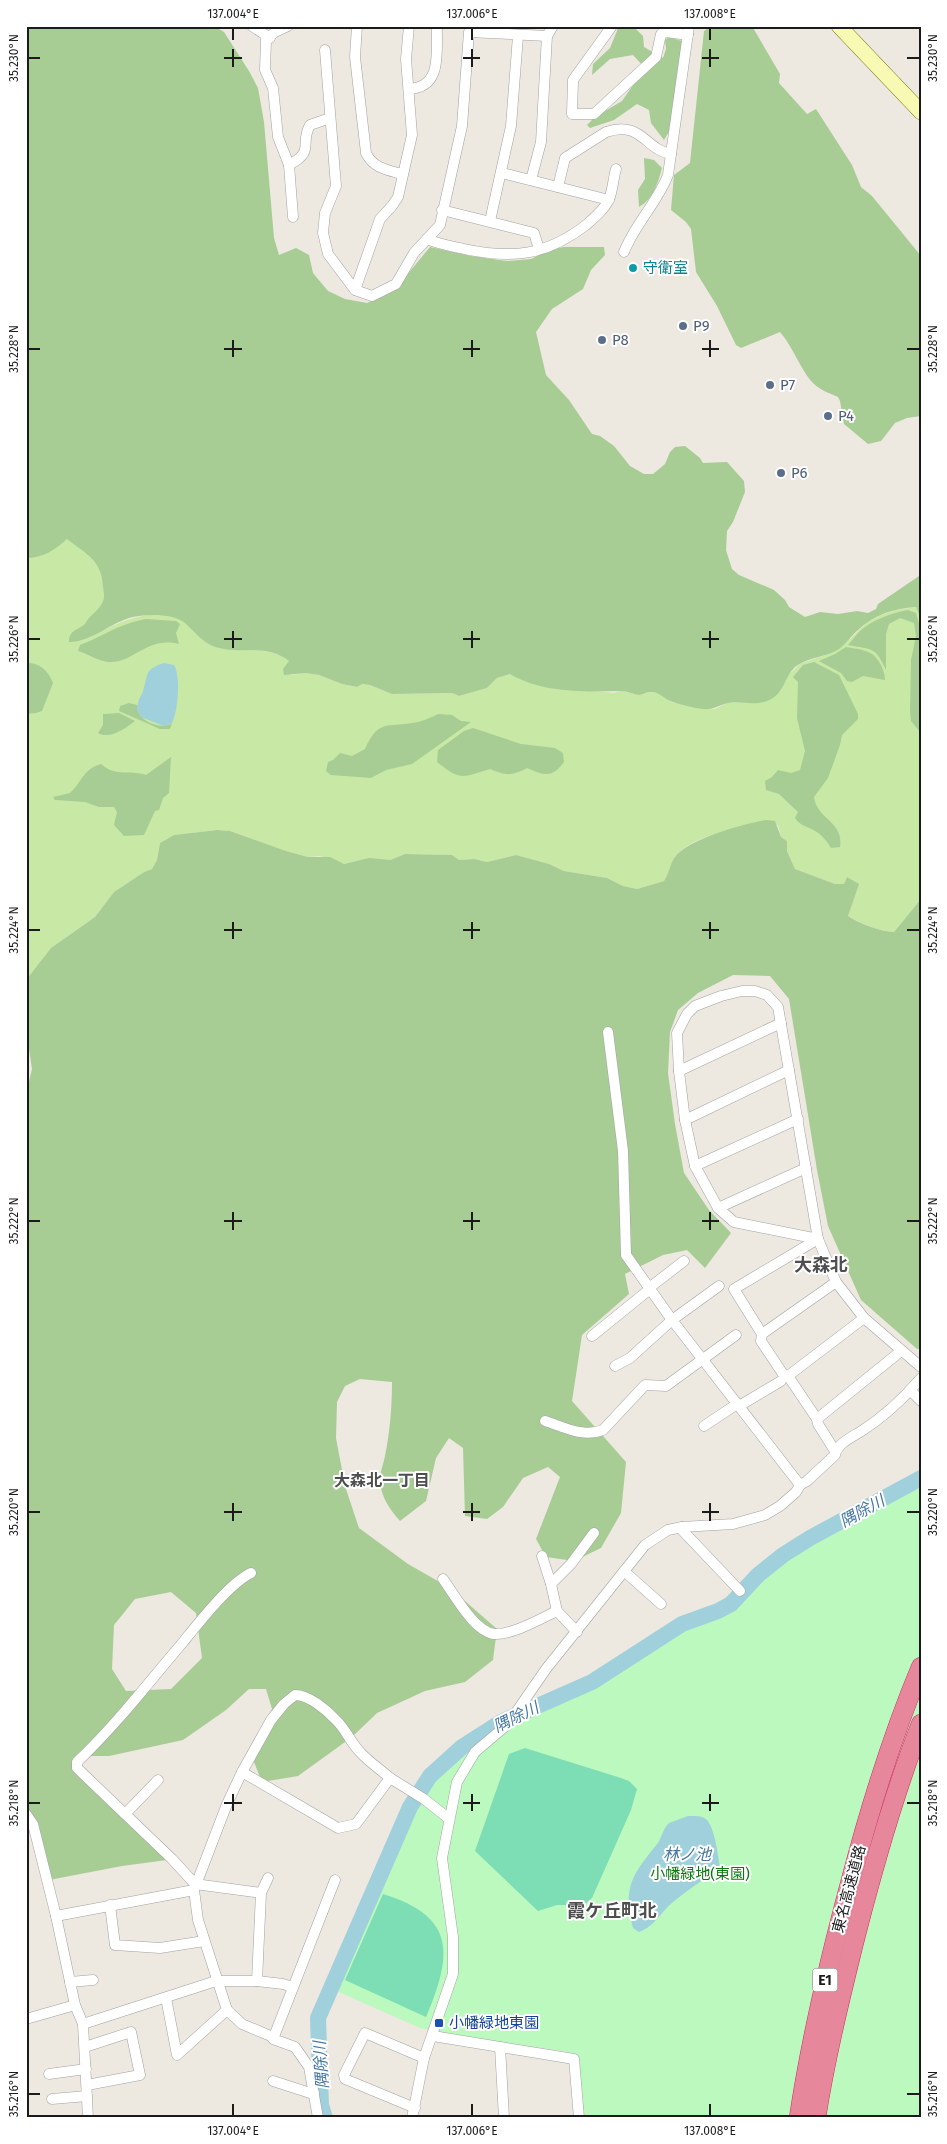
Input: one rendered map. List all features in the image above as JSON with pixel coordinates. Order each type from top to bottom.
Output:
[{"type":"highway","name":"東名高速道路","points":[[799,2118],[825,1982],[860,1845],[892,1743],[921,1666]]},
{"type":"highway","name":"東名高速道路","points":[[816,2118],[834,2024],[878,1852],[921,1724]]},
{"type":"main road","points":[[839,26],[921,112]]},
{"type":"street","points":[[252,26],[270,38]]},
{"type":"street","points":[[288,26],[275,32],[266,40],[264,46],[265,70],[273,88],[277,133],[289,165],[293,218]]},
{"type":"street","points":[[357,26],[355,57],[366,153],[377,166],[402,174]]},
{"type":"street","points":[[355,290],[380,220],[398,197],[412,135],[406,59],[409,26]]},
{"type":"street","points":[[409,89],[425,85],[433,77],[437,26]]},
{"type":"street","points":[[531,180],[541,142],[547,36],[553,26]]},
{"type":"street","points":[[612,26],[573,80],[572,114],[594,114],[656,57],[661,34],[689,31],[668,175],[662,191],[632,235],[624,252]]},
{"type":"street","points":[[325,50],[336,186],[325,213],[323,234],[328,254],[355,290],[372,296],[396,284],[414,253],[440,225],[462,126],[469,32],[547,36]]},
{"type":"street","points":[[490,221],[512,126],[518,36]]},
{"type":"street","points":[[289,165],[304,155],[306,132],[310,125],[330,118]]},
{"type":"street","points":[[558,187],[565,158],[614,130],[632,131],[640,134],[664,153],[671,154]]},
{"type":"street","points":[[427,239],[486,254],[522,254],[539,250],[566,239],[595,217],[609,200],[616,170]]},
{"type":"street","points":[[502,173],[609,200]]},
{"type":"street","points":[[442,210],[534,233],[539,250]]},
{"type":"street","points":[[818,1239],[734,1222],[718,1208],[695,1166],[685,1120],[677,1033],[687,1014],[695,1006],[721,996],[755,991],[767,994],[778,1007],[818,1239],[836,1282],[864,1318],[921,1367]]},
{"type":"street","points":[[679,1071],[781,1023]]},
{"type":"street","points":[[608,1032],[623,1151],[626,1255],[672,1320],[800,1485]]},
{"type":"street","points":[[685,1120],[789,1070]]},
{"type":"street","points":[[695,1166],[798,1119]]},
{"type":"street","points":[[718,1208],[806,1168]]},
{"type":"street","points":[[818,1239],[734,1289],[762,1334],[762,1341],[785,1378],[817,1419],[818,1424],[835,1451]]},
{"type":"street","points":[[592,1336],[684,1261]]},
{"type":"street","points":[[762,1334],[836,1282]]},
{"type":"street","points":[[615,1366],[630,1358],[672,1320],[719,1286]]},
{"type":"street","points":[[704,1426],[785,1378],[864,1318]]},
{"type":"street","points":[[545,1421],[581,1433],[596,1433],[607,1427],[645,1385],[666,1386],[736,1334]]},
{"type":"street","points":[[817,1419],[901,1351]]},
{"type":"street","points":[[424,2058],[365,2033],[344,2075],[345,2079],[413,2113],[424,2058],[453,1974],[453,1937],[442,1858],[448,1818],[457,1782],[464,1767],[475,1752],[508,1724],[546,1669],[645,1545],[653,1538],[668,1530],[682,1527],[733,1524],[765,1515],[780,1506],[796,1492],[800,1485],[807,1481],[835,1455],[835,1451],[844,1441],[899,1404],[921,1378]]},
{"type":"street","points":[[910,1390],[921,1401]]},
{"type":"street","points":[[682,1527],[682,1530],[740,1591]]},
{"type":"street","points":[[551,1584],[570,1564],[594,1532]]},
{"type":"street","points":[[542,1556],[557,1611],[577,1632]]},
{"type":"street","points":[[624,1571],[662,1604]]},
{"type":"street","points":[[195,1887],[125,1814],[76,1768],[77,1762],[133,1703],[163,1663],[208,1611],[246,1575],[252,1573]]},
{"type":"street","points":[[443,1579],[475,1623],[489,1633],[506,1633],[557,1611]]},
{"type":"street","points":[[318,2118],[309,2067],[296,2047],[273,2039],[273,2037],[242,2024],[226,2010],[204,1941],[198,1920],[195,1887],[227,1804],[242,1772],[271,1720],[295,1694],[301,1694],[338,1722],[348,1740],[390,1778],[424,1799],[448,1818]]},
{"type":"street","points":[[242,1772],[338,1828],[356,1824],[390,1778]]},
{"type":"street","points":[[125,1814],[158,1780]]},
{"type":"street","points":[[26,1814],[33,1824],[56,1916],[75,2005],[83,2024],[88,2118]]},
{"type":"street","points":[[26,1842],[38,1844]]},
{"type":"street","points":[[257,1982],[261,1893],[268,1878]]},
{"type":"street","points":[[273,2037],[335,1880]]},
{"type":"street","points":[[56,1916],[195,1887],[261,1893]]},
{"type":"street","points":[[110,1905],[115,1945],[160,1948],[204,1941]]},
{"type":"street","points":[[70,1982],[92,1980]]},
{"type":"street","points":[[83,2024],[216,1981],[257,1982],[293,1986]]},
{"type":"street","points":[[166,1998],[178,2055],[226,2010]]},
{"type":"street","points":[[26,2019],[75,2005]]},
{"type":"street","points":[[52,2099],[140,2075],[131,2032],[85,2047]]},
{"type":"street","points":[[433,2036],[574,2059],[579,2118]]},
{"type":"street","points":[[500,2047],[504,2118]]},
{"type":"street","points":[[49,2074],[86,2069]]},
{"type":"street","points":[[273,2081],[314,2093]]},
{"type":"green space","points":[[26,26],[214,26],[224,32],[258,88],[264,122],[274,238],[279,255],[296,248],[309,255],[313,273],[328,291],[345,299],[367,303],[386,295],[397,287],[430,247],[471,256],[507,261],[531,259],[549,250],[564,247],[604,247],[605,255],[591,270],[583,289],[552,309],[536,332],[546,375],[569,400],[592,434],[600,436],[614,446],[630,466],[644,474],[653,474],[665,464],[670,452],[675,447],[685,446],[700,458],[703,463],[727,462],[744,481],[745,492],[733,522],[727,531],[726,550],[732,569],[739,575],[774,590],[785,600],[789,607],[805,617],[820,612],[838,614],[857,611],[868,613],[919,576],[921,619],[916,607],[900,609],[877,616],[855,632],[839,649],[799,664],[788,676],[780,692],[768,701],[728,703],[707,709],[699,709],[673,702],[653,692],[639,695],[623,691],[564,690],[536,685],[510,674],[497,678],[487,688],[459,696],[452,693],[392,694],[370,685],[362,684],[357,687],[342,684],[319,675],[306,673],[284,675],[283,669],[289,661],[280,656],[271,652],[215,647],[203,640],[180,620],[160,615],[133,617],[86,639],[69,642],[72,633],[85,624],[100,606],[104,599],[104,593],[100,570],[92,558],[67,539],[48,553],[38,557],[26,558]]},
{"type":"green space","points":[[619,26],[633,26],[643,36],[644,47],[663,58],[666,49],[665,40],[669,37],[682,41],[670,130],[664,140],[651,123],[649,110],[637,104],[614,120],[590,128],[587,125],[595,117],[622,101],[645,68],[633,55],[610,59],[592,75],[593,64],[610,48]]},
{"type":"green space","points":[[711,26],[752,26],[780,74],[779,83],[807,114],[816,109],[852,165],[861,187],[872,196],[921,256],[921,416],[907,418],[895,423],[881,441],[868,444],[844,424],[838,397],[813,383],[780,332],[741,348],[736,345],[717,306],[696,272],[691,229],[686,222],[671,210],[674,175],[690,163],[704,31]]},
{"type":"green space","points":[[644,158],[654,160],[662,168],[657,185],[648,200],[639,207],[638,190],[645,179]]},
{"type":"green space","points":[[67,539],[91,556],[99,568],[104,581],[105,595],[102,604],[81,628],[89,638],[110,627],[134,618],[147,615],[172,616],[183,621],[202,639],[216,647],[263,651],[281,656],[290,661],[291,675],[306,673],[319,675],[356,687],[362,684],[370,685],[392,694],[452,693],[459,696],[487,688],[497,678],[510,674],[534,684],[560,688],[613,693],[621,691],[641,695],[650,692],[658,693],[671,702],[715,709],[727,703],[755,703],[780,692],[787,676],[801,663],[826,655],[849,640],[867,622],[895,610],[917,607],[921,619],[921,899],[894,932],[877,929],[853,919],[848,916],[858,884],[847,877],[844,884],[835,884],[795,869],[787,851],[787,841],[781,837],[778,825],[723,832],[696,841],[684,848],[675,857],[664,881],[637,889],[623,886],[607,878],[564,871],[549,864],[516,855],[487,862],[474,859],[458,860],[452,855],[405,854],[390,860],[357,861],[344,864],[320,856],[308,857],[230,831],[217,830],[174,835],[160,843],[157,860],[152,869],[144,872],[114,892],[95,917],[51,948],[26,982],[26,558],[44,555]]},
{"type":"green space","points":[[908,610],[916,613],[921,631],[921,733],[911,721],[910,711],[911,660],[916,636],[914,623],[900,618],[889,624],[886,634],[886,670],[879,657],[872,650],[848,645],[869,624],[889,615]]},
{"type":"green space","points":[[146,619],[176,621],[180,624],[176,633],[179,644],[158,644],[125,659],[108,662],[78,651],[80,645],[119,627]]},
{"type":"green space","points":[[846,647],[866,651],[874,656],[881,665],[885,680],[863,676],[852,682],[847,681],[841,673],[819,661]]},
{"type":"green space","points":[[814,662],[839,675],[858,714],[858,719],[842,735],[828,778],[814,797],[820,811],[838,831],[840,847],[831,848],[820,834],[797,821],[795,818],[798,812],[779,794],[766,790],[765,781],[778,770],[791,773],[800,770],[805,751],[797,718],[798,682],[793,677],[803,665]]},
{"type":"green space","points":[[26,664],[38,665],[44,670],[53,683],[42,711],[26,714]]},
{"type":"green space","points":[[129,703],[137,705],[140,715],[150,723],[161,726],[172,723],[170,729],[160,729],[119,711],[120,706]]},
{"type":"green space","points":[[119,713],[135,721],[123,730],[113,734],[103,735],[98,733],[103,725],[103,714]]},
{"type":"green space","points":[[438,714],[452,715],[461,721],[471,722],[412,764],[386,770],[371,778],[331,775],[326,771],[328,762],[340,753],[352,756],[365,749],[374,733],[379,729],[389,725],[419,722]]},
{"type":"green space","points":[[473,728],[521,744],[555,748],[563,753],[564,762],[555,771],[547,774],[527,768],[517,773],[509,774],[490,769],[468,776],[452,773],[437,762],[438,750],[464,731]]},
{"type":"green space","points":[[171,757],[169,793],[163,798],[159,810],[155,811],[144,835],[124,836],[114,825],[117,812],[114,807],[99,807],[85,802],[55,800],[53,797],[70,793],[87,772],[95,766],[101,764],[112,771],[146,775]]},
{"type":"green space","points":[[775,821],[781,837],[787,841],[787,851],[795,869],[835,884],[844,884],[847,877],[859,884],[848,916],[858,921],[877,929],[894,932],[921,899],[921,1349],[917,1349],[861,1300],[828,1226],[789,999],[770,976],[733,975],[698,993],[678,1010],[670,1032],[668,1073],[675,1124],[684,1173],[709,1210],[731,1233],[705,1268],[687,1250],[663,1255],[625,1274],[629,1294],[582,1335],[572,1401],[626,1462],[621,1513],[601,1548],[574,1561],[546,1557],[536,1539],[560,1477],[548,1467],[523,1478],[503,1507],[487,1519],[465,1516],[463,1448],[449,1438],[436,1458],[426,1501],[400,1521],[387,1504],[380,1483],[389,1428],[392,1382],[360,1379],[345,1386],[337,1402],[336,1438],[345,1486],[359,1528],[408,1564],[450,1588],[497,1629],[493,1660],[465,1682],[425,1691],[377,1713],[352,1737],[298,1776],[262,1782],[252,1757],[259,1735],[272,1709],[266,1689],[249,1689],[226,1710],[183,1740],[109,1756],[78,1756],[73,1763],[167,1860],[122,1866],[49,1880],[26,1811],[26,1094],[32,1069],[26,1029],[27,979],[51,948],[95,917],[114,892],[144,872],[152,869],[157,860],[160,843],[174,835],[217,830],[230,831],[286,851],[308,857],[330,857],[344,864],[369,858],[390,860],[405,854],[452,855],[459,860],[474,859],[487,862],[516,855],[549,864],[564,871],[607,878],[623,886],[637,889],[664,881],[675,857],[692,844],[732,828],[757,822]],"holes":[[[171,1592],[196,1613],[202,1658],[171,1689],[126,1691],[112,1669],[114,1625],[135,1599]]]},
{"type":"green space","name":"小幡緑地(東園)","points":[[921,1476],[921,2118],[583,2118],[568,2052],[420,2028],[332,1989],[403,1825],[424,1786],[464,1749],[524,1708],[587,1685],[688,1624],[739,1606],[743,1590],[752,1575],[780,1553],[821,1528]]},
{"type":"green space","points":[[525,1748],[621,1778],[629,1781],[637,1789],[631,1810],[592,1898],[584,1905],[557,1905],[538,1911],[475,1851],[509,1754]]},
{"type":"green space","points":[[383,1894],[407,1903],[425,1914],[436,1927],[442,1941],[441,1975],[426,2017],[345,1980]]},
{"type":"water","points":[[164,663],[174,665],[178,685],[174,718],[172,723],[164,726],[141,717],[137,709],[147,674],[152,668]]},
{"type":"water","name":"林ノ池","points":[[688,1816],[703,1817],[710,1824],[716,1843],[720,1867],[678,1898],[653,1923],[639,1932],[633,1928],[630,1914],[629,1891],[632,1881],[642,1863],[658,1843],[667,1825]]},
{"type":"waterway","name":"隅除川","points":[[325,2118],[321,2105],[318,2018],[410,1807],[430,1776],[462,1747],[501,1722],[592,1682],[682,1624],[718,1611],[731,1604],[758,1575],[783,1555],[810,1538],[921,1478]]},
{"type":"place","name":"守衛室","points":[[633,268]]},
{"type":"place","name":"P9","points":[[683,326]]},
{"type":"place","name":"P8","points":[[602,340]]},
{"type":"place","name":"P7","points":[[770,385]]},
{"type":"place","name":"P4","points":[[828,416]]},
{"type":"place","name":"P6","points":[[781,473]]},
{"type":"place","name":"小幡緑地東園","points":[[439,2023]]},
{"type":"district","name":"大森北","points":[[821,1265]]},
{"type":"district","name":"大森北一丁目","points":[[382,1480]]},
{"type":"district","name":"霞ケ丘町北","points":[[612,1911]]}]
